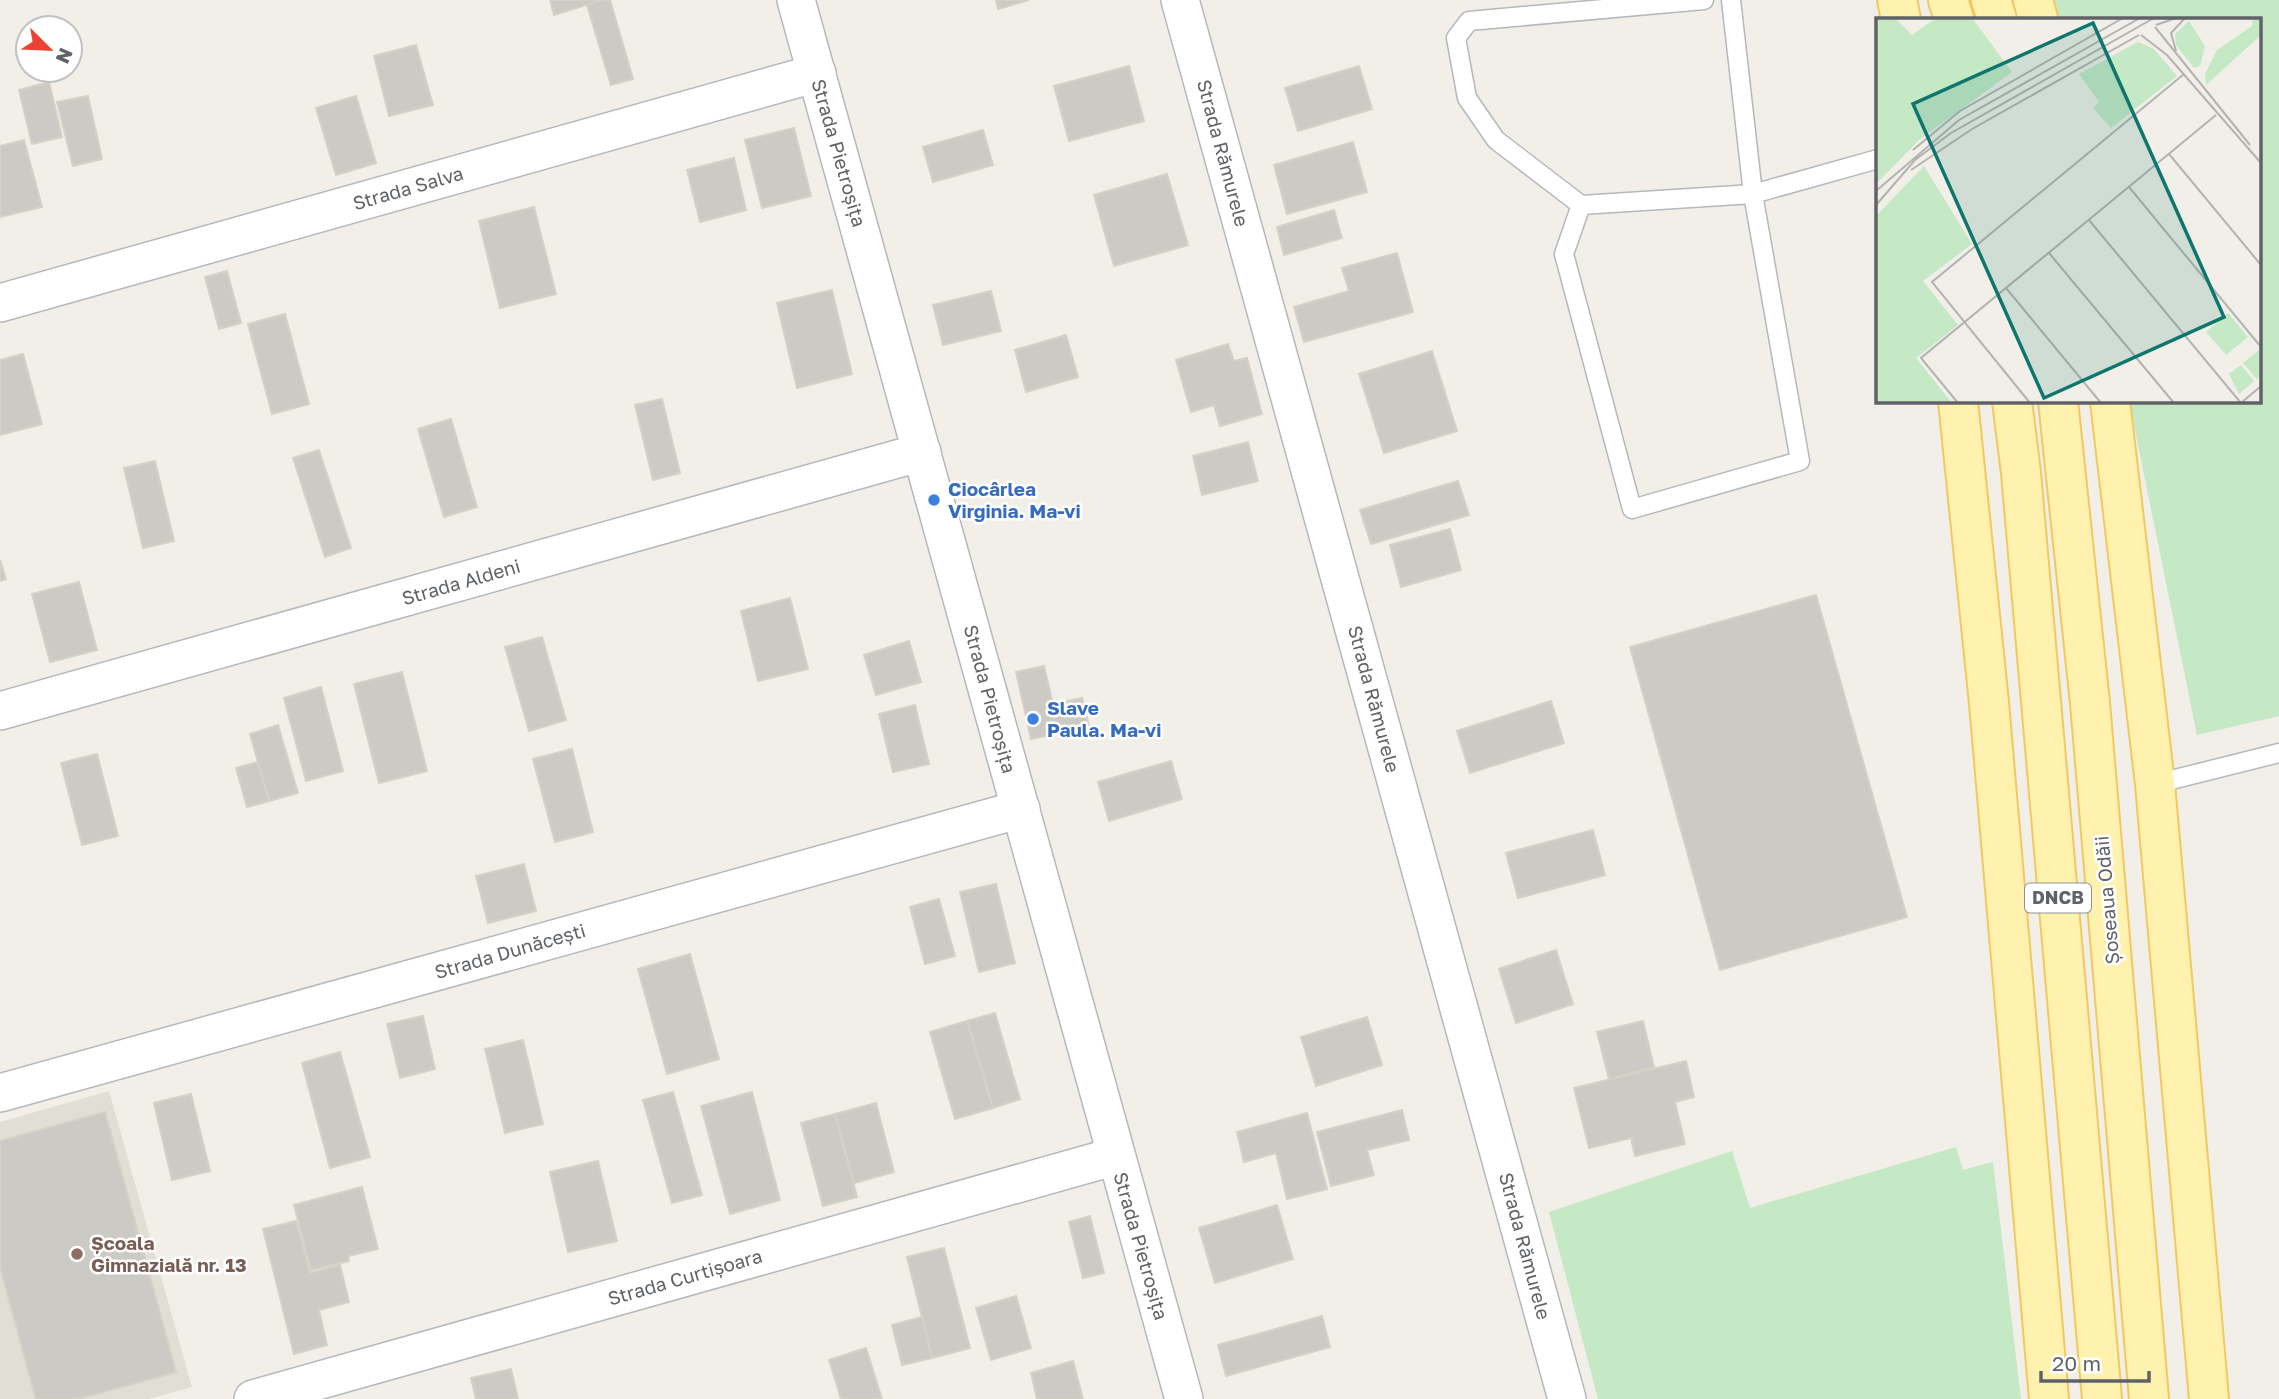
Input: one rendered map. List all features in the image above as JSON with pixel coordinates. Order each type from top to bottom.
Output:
[{"type":"main road","points":[[1897,0],[1901,18]]},
{"type":"main road","points":[[1948,0],[1954,18]]},
{"type":"main road","points":[[1991,0],[1997,18]]},
{"type":"main road","points":[[2033,0],[2038,18]]},
{"type":"main road","points":[[1958,402],[1989,703],[2049,1399]]},
{"type":"main road","name":"DNCB","points":[[2012,402],[2102,1398]]},
{"type":"main road","name":"Șoseaua Odăii","points":[[2057,402],[2090,703],[2149,1396]]},
{"type":"main road","points":[[2110,402],[2155,784],[2209,1399]]},
{"type":"street","name":"Strada Pietroșița","points":[[796,0],[1184,1399]]},
{"type":"street","name":"Strada Rămurele","points":[[1181,0],[1567,1399]]},
{"type":"street","name":"Strada Salva","points":[[0,303],[817,73]]},
{"type":"street","name":"Strada Aldeni","points":[[0,711],[922,452]]},
{"type":"street","name":"Strada Dunăcești","points":[[0,1093],[1021,809]]},
{"type":"street","name":"Strada Curtișoara","points":[[253,1399],[1116,1156]]},
{"type":"lane","points":[[1704,0],[1469,21],[1456,38],[1467,98],[1496,140],[1581,205],[1753,194],[1876,160]]},
{"type":"lane","points":[[1581,205],[1564,254],[1632,509],[1800,461],[1753,194],[1731,0]]},
{"type":"lane","points":[[2155,784],[2279,753]]},
{"type":"shaded area","name":"Școala Gimnazială nr. 13","points":[[109,1091],[192,1387],[149,1399],[0,1399],[0,1122]]},
{"type":"green space","points":[[2038,0],[2279,0],[2279,716],[2197,735],[2129,402],[2262,402],[2262,18],[2043,18]]},
{"type":"green space","points":[[1956,1147],[1963,1170],[1993,1162],[2021,1399],[1598,1399],[1549,1212],[1732,1151],[1750,1208]]},
{"type":"building","points":[[550,0],[602,0],[554,15]]},
{"type":"building","points":[[610,0],[633,79],[611,85],[587,5]]},
{"type":"building","points":[[996,0],[1029,0],[998,9]]},
{"type":"building","points":[[416,45],[433,105],[389,116],[374,56]]},
{"type":"building","points":[[1129,66],[1144,121],[1069,141],[1054,86]]},
{"type":"building","points":[[1359,66],[1372,109],[1298,131],[1285,88]]},
{"type":"building","points":[[49,84],[62,137],[32,144],[19,90]]},
{"type":"building","points":[[88,96],[102,159],[73,166],[57,102]]},
{"type":"building","points":[[356,96],[376,163],[336,175],[316,108]]},
{"type":"building","points":[[794,128],[811,196],[762,208],[745,140]]},
{"type":"building","points":[[983,130],[993,165],[933,182],[923,147]]},
{"type":"building","points":[[24,140],[42,207],[0,217],[0,146]]},
{"type":"building","points":[[1353,142],[1367,192],[1287,214],[1274,165]]},
{"type":"building","points":[[734,158],[746,210],[700,222],[687,170]]},
{"type":"building","points":[[1167,174],[1188,245],[1114,266],[1094,195]]},
{"type":"building","points":[[534,207],[556,294],[500,308],[479,221]]},
{"type":"building","points":[[1334,210],[1342,238],[1284,255],[1277,227]]},
{"type":"building","points":[[1397,253],[1413,312],[1304,342],[1294,307],[1349,291],[1342,268]]},
{"type":"building","points":[[227,271],[241,323],[219,329],[205,277]]},
{"type":"building","points":[[832,290],[852,374],[797,388],[777,303]]},
{"type":"building","points":[[991,291],[1001,331],[943,345],[933,305]]},
{"type":"building","points":[[285,314],[309,404],[272,414],[248,324]]},
{"type":"building","points":[[1066,335],[1078,377],[1026,392],[1015,350]]},
{"type":"building","points":[[1228,344],[1234,361],[1247,358],[1262,414],[1220,426],[1214,405],[1191,412],[1176,360]]},
{"type":"building","points":[[1432,351],[1457,431],[1384,453],[1359,374]]},
{"type":"building","points":[[23,354],[42,424],[0,435],[0,360]]},
{"type":"building","points":[[662,399],[680,473],[653,480],[635,405]]},
{"type":"building","points":[[451,419],[477,507],[444,517],[418,429]]},
{"type":"building","points":[[1248,442],[1258,481],[1202,495],[1193,456]]},
{"type":"building","points":[[319,450],[351,548],[325,557],[293,458]]},
{"type":"building","points":[[155,461],[174,541],[143,548],[124,468]]},
{"type":"building","points":[[1458,481],[1469,515],[1371,544],[1360,510]]},
{"type":"building","points":[[1450,529],[1461,570],[1401,587],[1390,545]]},
{"type":"building","points":[[0,560],[6,579],[0,581]]},
{"type":"building","points":[[79,582],[97,650],[50,662],[32,594]]},
{"type":"building","points":[[1816,595],[1907,917],[1720,970],[1630,647]]},
{"type":"building","points":[[790,598],[808,669],[758,681],[741,611]]},
{"type":"building","points":[[542,637],[566,720],[529,731],[505,647]]},
{"type":"building","points":[[909,641],[921,682],[876,695],[864,655]]},
{"type":"building","points":[[1044,666],[1053,704],[1082,698],[1089,726],[1031,739],[1016,672]]},
{"type":"building","points":[[402,672],[427,771],[379,783],[354,684]]},
{"type":"building","points":[[321,687],[343,771],[306,781],[284,698]]},
{"type":"building","points":[[1551,701],[1564,743],[1470,773],[1457,731]]},
{"type":"building","points":[[915,705],[929,764],[893,772],[879,714]]},
{"type":"building","points":[[278,725],[298,793],[269,801],[250,734]]},
{"type":"building","points":[[572,749],[593,832],[555,842],[533,759]]},
{"type":"building","points":[[97,754],[118,836],[82,845],[61,763]]},
{"type":"building","points":[[1171,761],[1182,799],[1109,821],[1098,782]]},
{"type":"building","points":[[258,762],[269,801],[247,807],[236,768]]},
{"type":"building","points":[[1593,830],[1605,875],[1518,898],[1506,853]]},
{"type":"building","points":[[524,864],[536,911],[488,923],[476,876]]},
{"type":"building","points":[[996,884],[1015,963],[979,972],[960,892]]},
{"type":"building","points":[[939,899],[955,956],[925,964],[910,907]]},
{"type":"building","points":[[1556,950],[1573,1004],[1516,1023],[1499,969]]},
{"type":"building","points":[[690,954],[719,1059],[667,1074],[638,969]]},
{"type":"building","points":[[995,1013],[1020,1099],[993,1108],[967,1021]]},
{"type":"building","points":[[423,1016],[435,1069],[400,1078],[387,1024]]},
{"type":"building","points":[[1367,1017],[1382,1065],[1316,1086],[1301,1037]]},
{"type":"building","points":[[967,1021],[993,1108],[955,1119],[930,1032]]},
{"type":"building","points":[[1643,1021],[1654,1067],[1609,1079],[1597,1032]]},
{"type":"building","points":[[523,1040],[543,1124],[505,1133],[485,1049]]},
{"type":"building","points":[[340,1052],[370,1157],[330,1168],[302,1063]]},
{"type":"building","points":[[1686,1061],[1694,1097],[1675,1102],[1685,1144],[1635,1156],[1631,1138],[1589,1148],[1574,1088]]},
{"type":"building","points":[[673,1092],[702,1195],[672,1203],[643,1100]]},
{"type":"building","points":[[752,1092],[780,1200],[730,1214],[701,1106]]},
{"type":"building","points":[[191,1094],[210,1171],[172,1180],[154,1103]]},
{"type":"building","points":[[876,1103],[894,1172],[854,1183],[835,1114]]},
{"type":"building","points":[[1402,1110],[1409,1140],[1367,1150],[1374,1175],[1331,1186],[1317,1132]]},
{"type":"building","name":"Școala Gimnazială nr. 13","points":[[105,1112],[176,1372],[78,1399],[36,1399],[0,1267],[0,1141]]},
{"type":"building","points":[[1307,1113],[1327,1189],[1287,1199],[1276,1153],[1244,1162],[1237,1132]]},
{"type":"building","points":[[835,1114],[857,1197],[823,1206],[801,1123]]},
{"type":"building","points":[[598,1161],[617,1241],[568,1252],[550,1172]]},
{"type":"building","points":[[362,1187],[378,1249],[348,1256],[349,1261],[311,1270],[294,1205]]},
{"type":"building","points":[[1277,1205],[1293,1259],[1215,1283],[1199,1228]]},
{"type":"building","points":[[1090,1216],[1104,1273],[1083,1278],[1069,1222]]},
{"type":"building","points":[[296,1221],[310,1273],[340,1265],[349,1302],[319,1310],[327,1345],[294,1354],[263,1229]]},
{"type":"building","points":[[944,1248],[970,1348],[932,1358],[907,1257]]},
{"type":"building","points":[[1016,1296],[1031,1348],[991,1360],[976,1308]]},
{"type":"building","points":[[1322,1316],[1330,1347],[1226,1376],[1218,1345]]},
{"type":"building","points":[[922,1317],[932,1358],[902,1365],[892,1325]]},
{"type":"building","points":[[866,1348],[882,1399],[841,1399],[829,1360]]},
{"type":"building","points":[[1073,1361],[1083,1399],[1037,1399],[1031,1373]]},
{"type":"building","points":[[511,1369],[518,1399],[476,1399],[471,1378]]},
{"type":"place","name":"Ciocârlea Virginia. Ma-vi","points":[[934,500]]},
{"type":"place","name":"Slave Paula. Ma-vi","points":[[1033,719]]},
{"type":"place","name":"Școala Gimnazială nr. 13","points":[[77,1254]]}]
